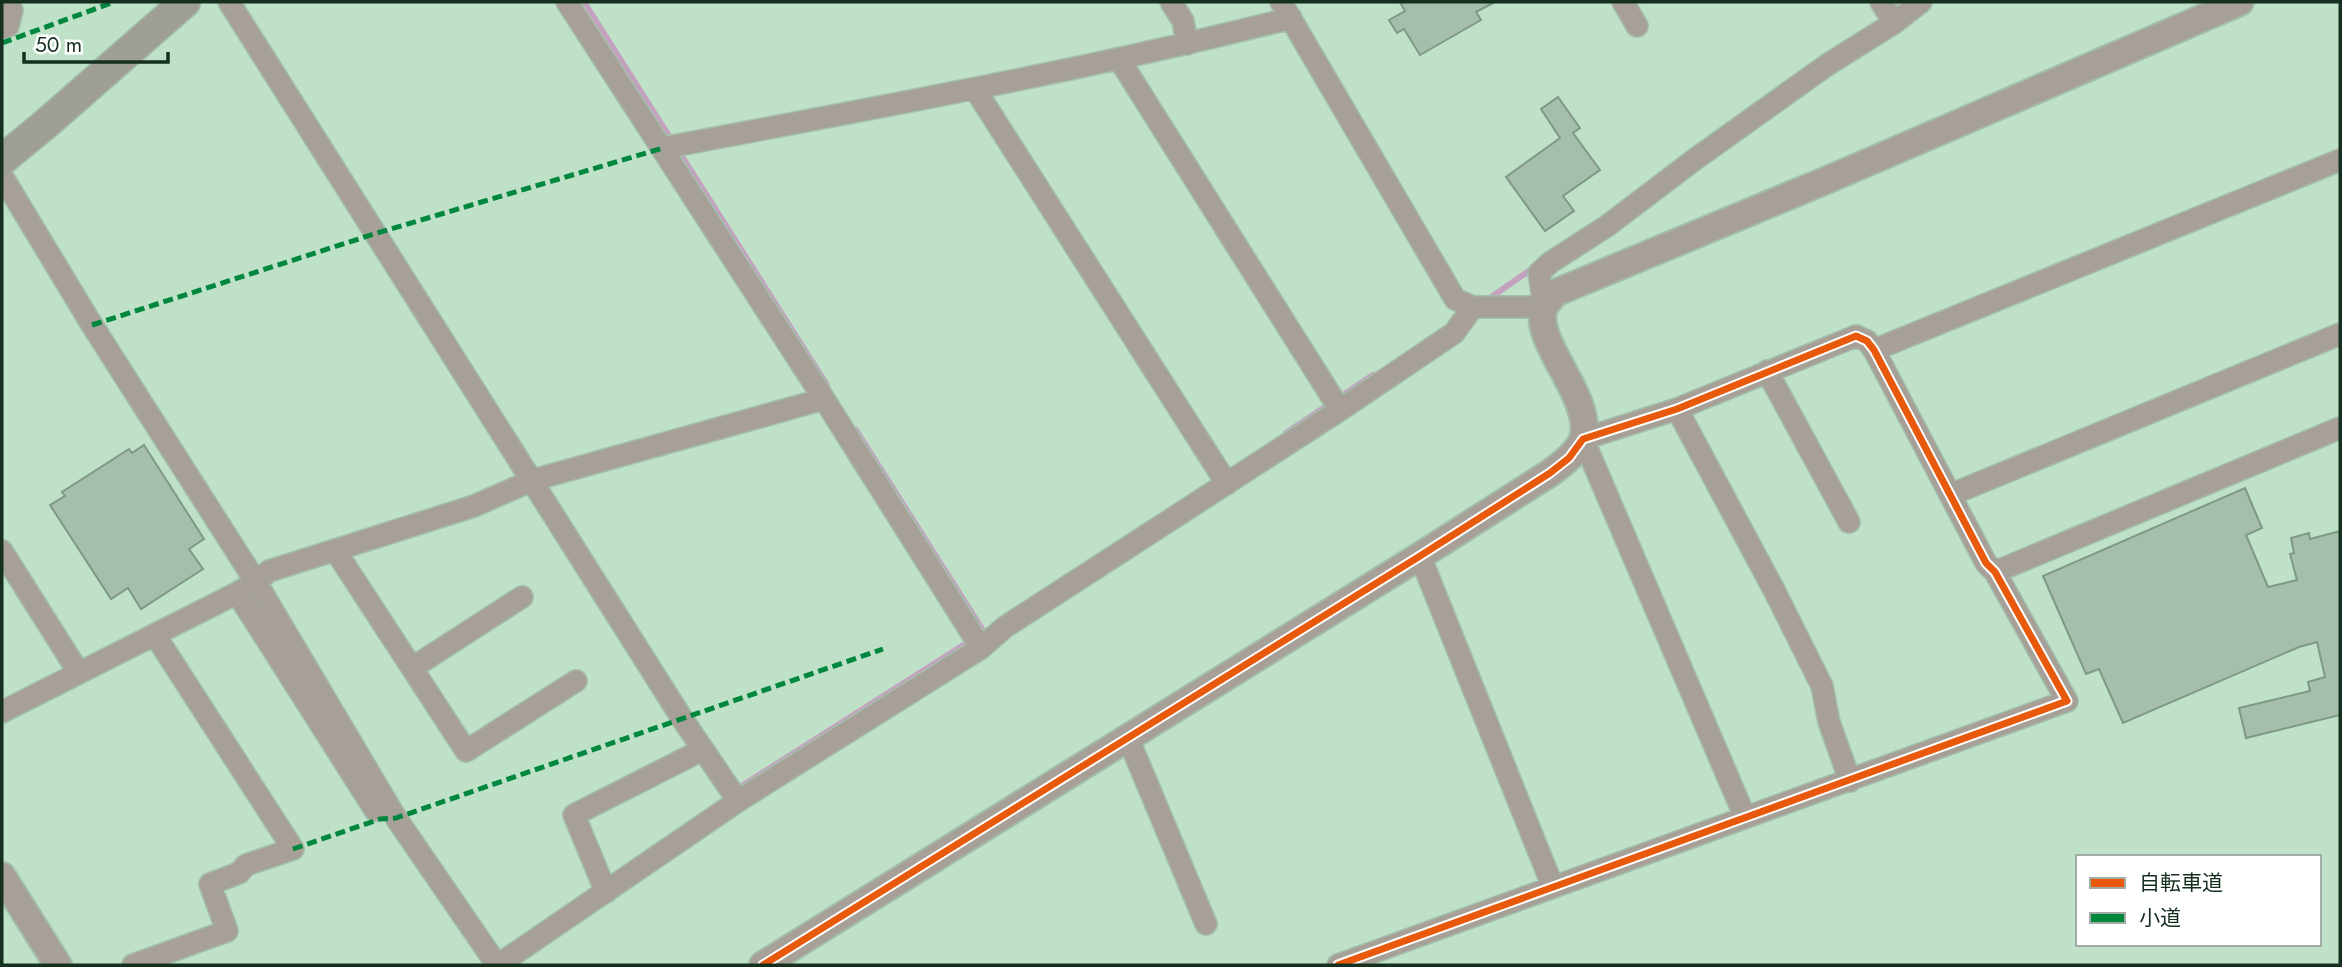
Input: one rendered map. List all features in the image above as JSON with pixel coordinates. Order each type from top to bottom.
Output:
[{"type":"main road","points":[[2,160],[185,2]]},
{"type":"street","points":[[2,28],[8,26],[12,10],[8,2]]},
{"type":"street","points":[[229,2],[366,223],[533,480],[702,750],[738,801]]},
{"type":"street","points":[[567,2],[824,398],[981,648]]},
{"type":"street","points":[[1171,2],[1183,21],[1187,44]]},
{"type":"street","points":[[1623,2],[1637,26]]},
{"type":"street","points":[[1881,2],[1894,23]]},
{"type":"street","points":[[1745,817],[1583,439],[1584,421],[1578,400],[1542,326],[1544,307],[1539,273],[1827,65],[1894,23],[1921,2]]},
{"type":"street","points":[[1544,307],[1555,293],[1815,186],[2241,2]]},
{"type":"street","points":[[663,148],[975,89],[1187,44],[1286,10],[1455,299],[1473,307],[1544,307]]},
{"type":"street","points":[[1119,59],[1340,410]]},
{"type":"street","points":[[975,89],[1227,484]]},
{"type":"street","points":[[1874,350],[2340,160]]},
{"type":"street","points":[[2,176],[247,587],[380,818]]},
{"type":"street","points":[[247,587],[396,818],[498,965],[738,801],[981,648],[1005,627],[1340,410],[1454,333],[1473,307]]},
{"type":"street","points":[[1950,495],[2340,334]]},
{"type":"street","points":[[763,965],[1550,473],[1569,458],[1583,439],[1677,409],[1856,337],[1867,341],[1986,564],[1995,572],[2067,701],[1338,965]]},
{"type":"street","points":[[1768,371],[1849,522]]},
{"type":"street","points":[[2,712],[247,587],[269,571],[474,506],[533,480],[824,398]]},
{"type":"street","points":[[1677,409],[1822,686],[1829,722],[1850,780]]},
{"type":"street","points":[[1995,572],[2340,428]]},
{"type":"street","points":[[335,550],[466,751],[576,681]]},
{"type":"street","points":[[2,551],[79,673]]},
{"type":"street","points":[[1420,556],[1553,887]]},
{"type":"street","points":[[412,668],[522,597]]},
{"type":"street","points":[[133,965],[227,931],[209,884],[239,873],[246,865],[293,849],[155,635]]},
{"type":"street","points":[[1128,738],[1206,924]]},
{"type":"street","points":[[606,892],[575,815],[702,750]]},
{"type":"street","points":[[2,876],[58,965]]},
{"type":"building","points":[[1400,2],[1495,2],[1476,12],[1481,20],[1420,55],[1404,29],[1397,33],[1389,20],[1405,11]]},
{"type":"building","points":[[1558,97],[1580,128],[1573,133],[1600,170],[1563,196],[1574,211],[1545,231],[1506,177],[1560,138],[1541,109]]},
{"type":"building","points":[[144,445],[204,539],[189,549],[203,569],[141,609],[128,588],[111,599],[50,505],[65,496],[62,492],[129,449],[132,453]]},
{"type":"building","points":[[2245,488],[2262,528],[2246,535],[2268,587],[2297,580],[2290,554],[2294,553],[2291,538],[2309,533],[2310,539],[2340,531],[2340,715],[2246,738],[2239,708],[2310,691],[2308,682],[2325,677],[2317,642],[2299,647],[2123,723],[2099,669],[2086,674],[2043,576]]},
{"type":"waterway","points":[[584,2],[827,385]]},
{"type":"waterway","points":[[1894,2],[1899,10]]},
{"type":"waterway","points":[[1487,300],[1536,266]]},
{"type":"waterway","points":[[1286,433],[1373,375]]},
{"type":"waterway","points":[[856,430],[984,632]]},
{"type":"waterway","points":[[734,791],[973,639]]},
{"type":"marked path","points":[[2,43],[114,2]]},
{"type":"marked path","points":[[92,325],[374,234],[663,148]]},
{"type":"marked path","points":[[293,849],[380,819],[396,818],[883,649]]},
{"type":"cycle path","points":[[763,965],[1550,473],[1569,458],[1583,439],[1677,409],[1856,336],[1867,341],[1986,563],[1995,572],[2067,701],[1338,965]]}]
